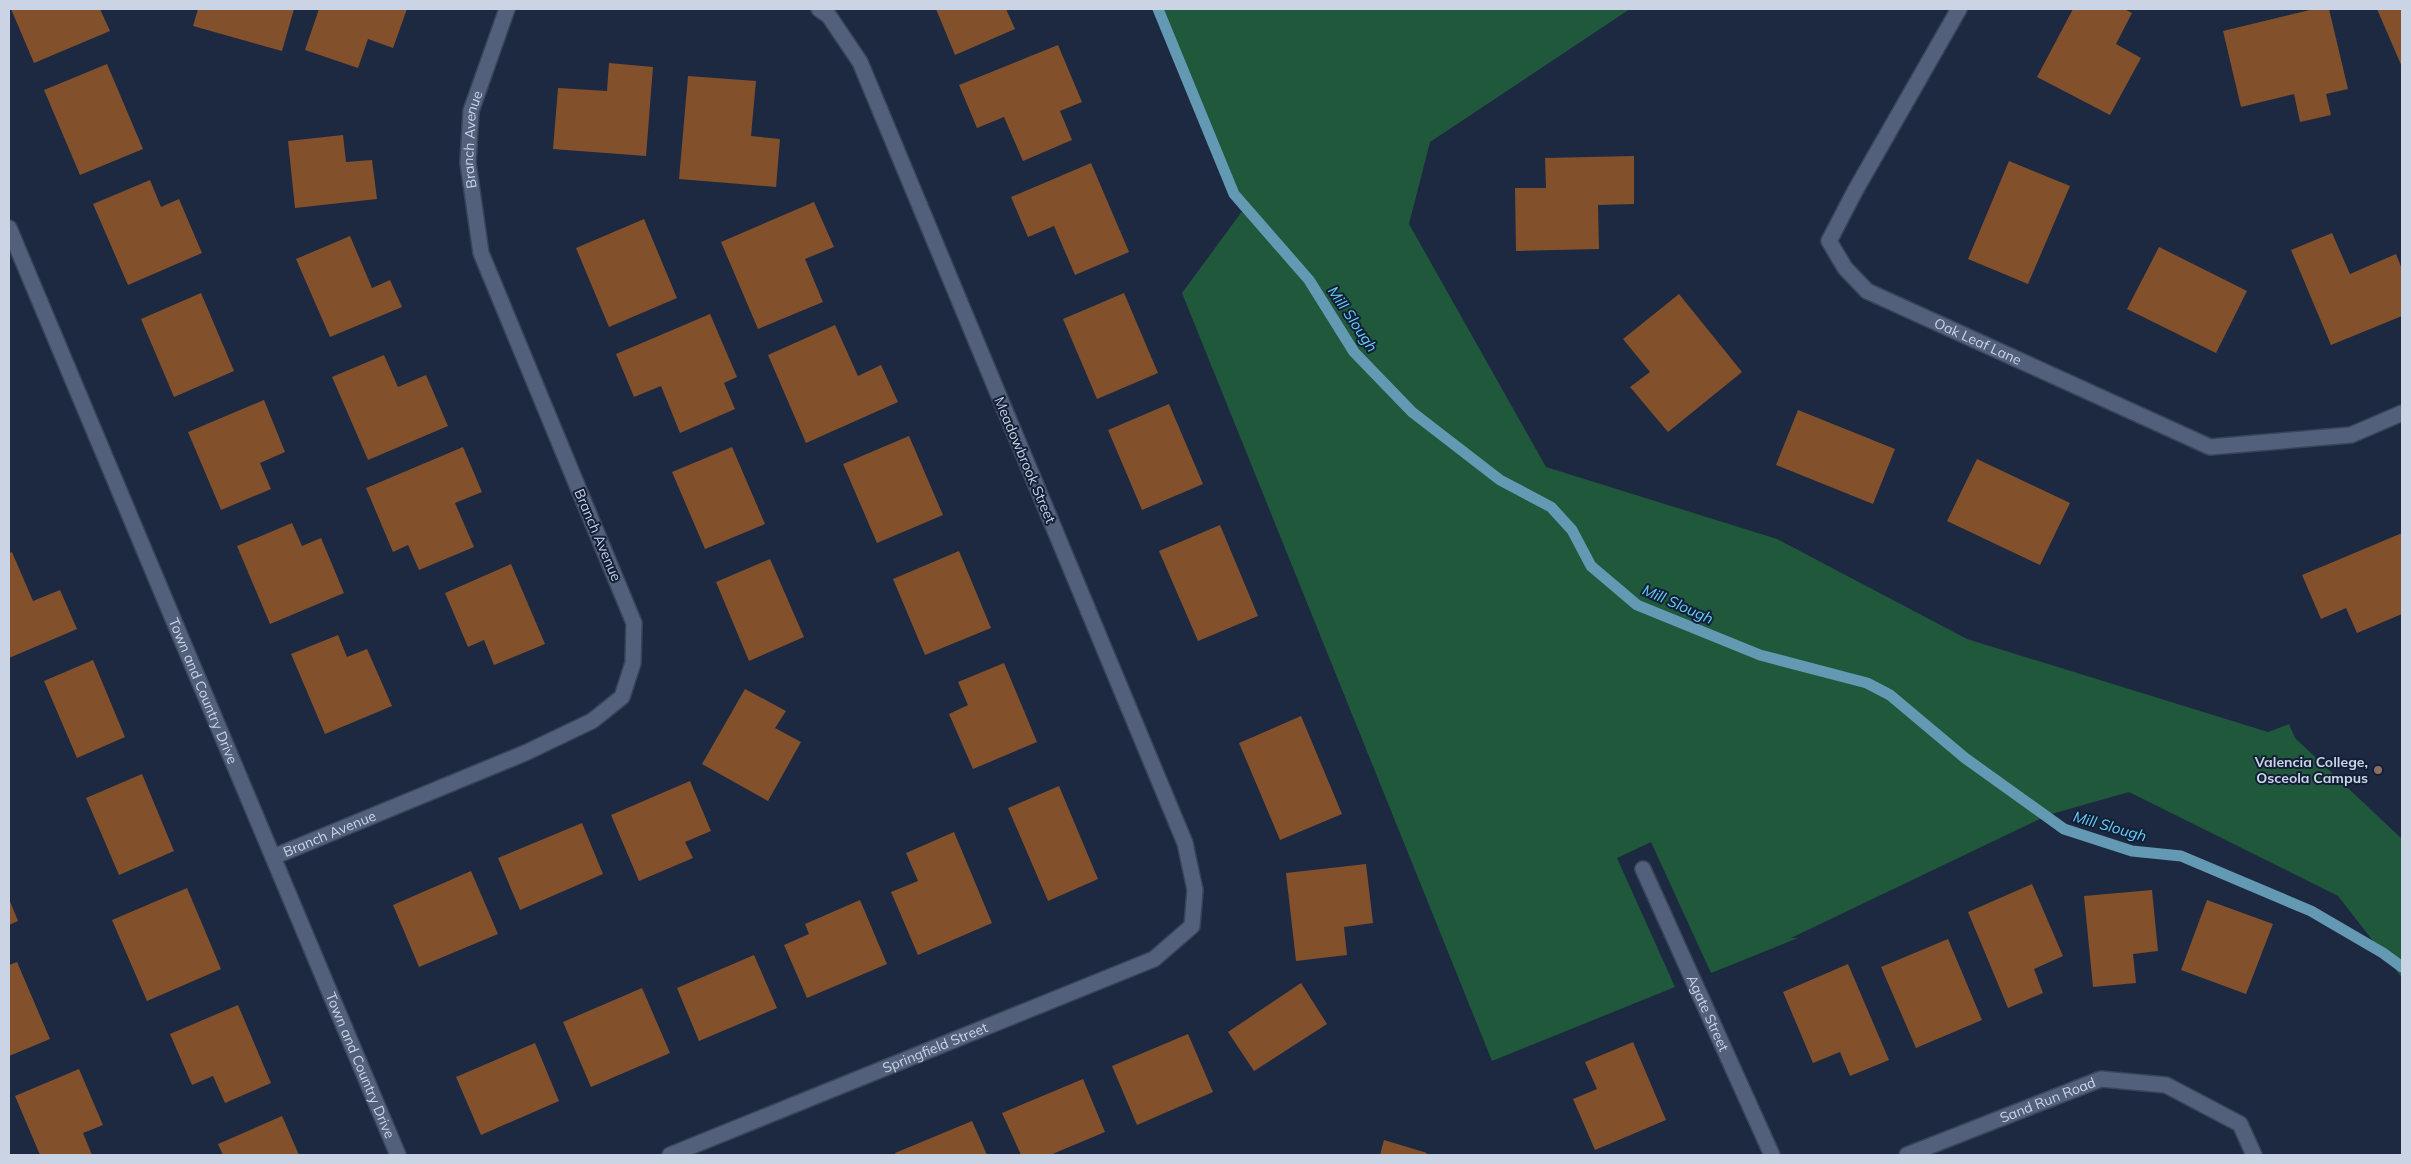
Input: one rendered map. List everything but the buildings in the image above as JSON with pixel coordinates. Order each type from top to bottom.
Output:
[{"type":"street","name":"Branch Avenue","points":[[273,857],[525,753],[592,721],[622,697],[633,663],[634,623],[481,253],[468,163],[471,110],[507,9]]},
{"type":"street","name":"Meadowbrook Street","points":[[819,9],[829,16],[860,62],[1185,843],[1195,890],[1192,926]]},
{"type":"street","name":"Oak Leaf Lane","points":[[1959,9],[1855,191],[1829,241],[1845,268],[1867,292],[2210,447],[2351,435],[2402,413]]},
{"type":"street","name":"Town and Country Drive","points":[[9,228],[398,1155]]},
{"type":"street","name":"Agate Street","points":[[1643,869],[1772,1155]]},
{"type":"street","name":"Springfield Street","points":[[670,1155],[1154,959],[1192,926]]},
{"type":"street","name":"Sand Run Road","points":[[1907,1155],[2101,1079],[2166,1085],[2240,1124],[2254,1155]]},
{"type":"green space","points":[[1161,9],[1630,9],[1430,142],[1409,224],[1546,467],[1777,539],[1967,639],[2268,732],[2289,724],[2295,738],[2402,839],[2402,978],[2338,896],[2129,792],[2048,815],[1791,938],[1798,938],[1711,973],[1651,842],[1617,858],[1675,987],[1492,1061],[1182,293],[1243,210]]},
{"type":"waterway","name":"Mill Slough","points":[[1158,9],[1234,194],[1309,280],[1354,352],[1412,412],[1500,480],[1551,507],[1572,530],[1591,566],[1637,605],[1760,655],[1867,683],[1890,695],[1965,758],[2064,829],[2132,851],[2181,856],[2311,911],[2383,953],[2402,967]]},
{"type":"place","name":"Valencia College, Osceola Campus","points":[[2378,770]]}]
